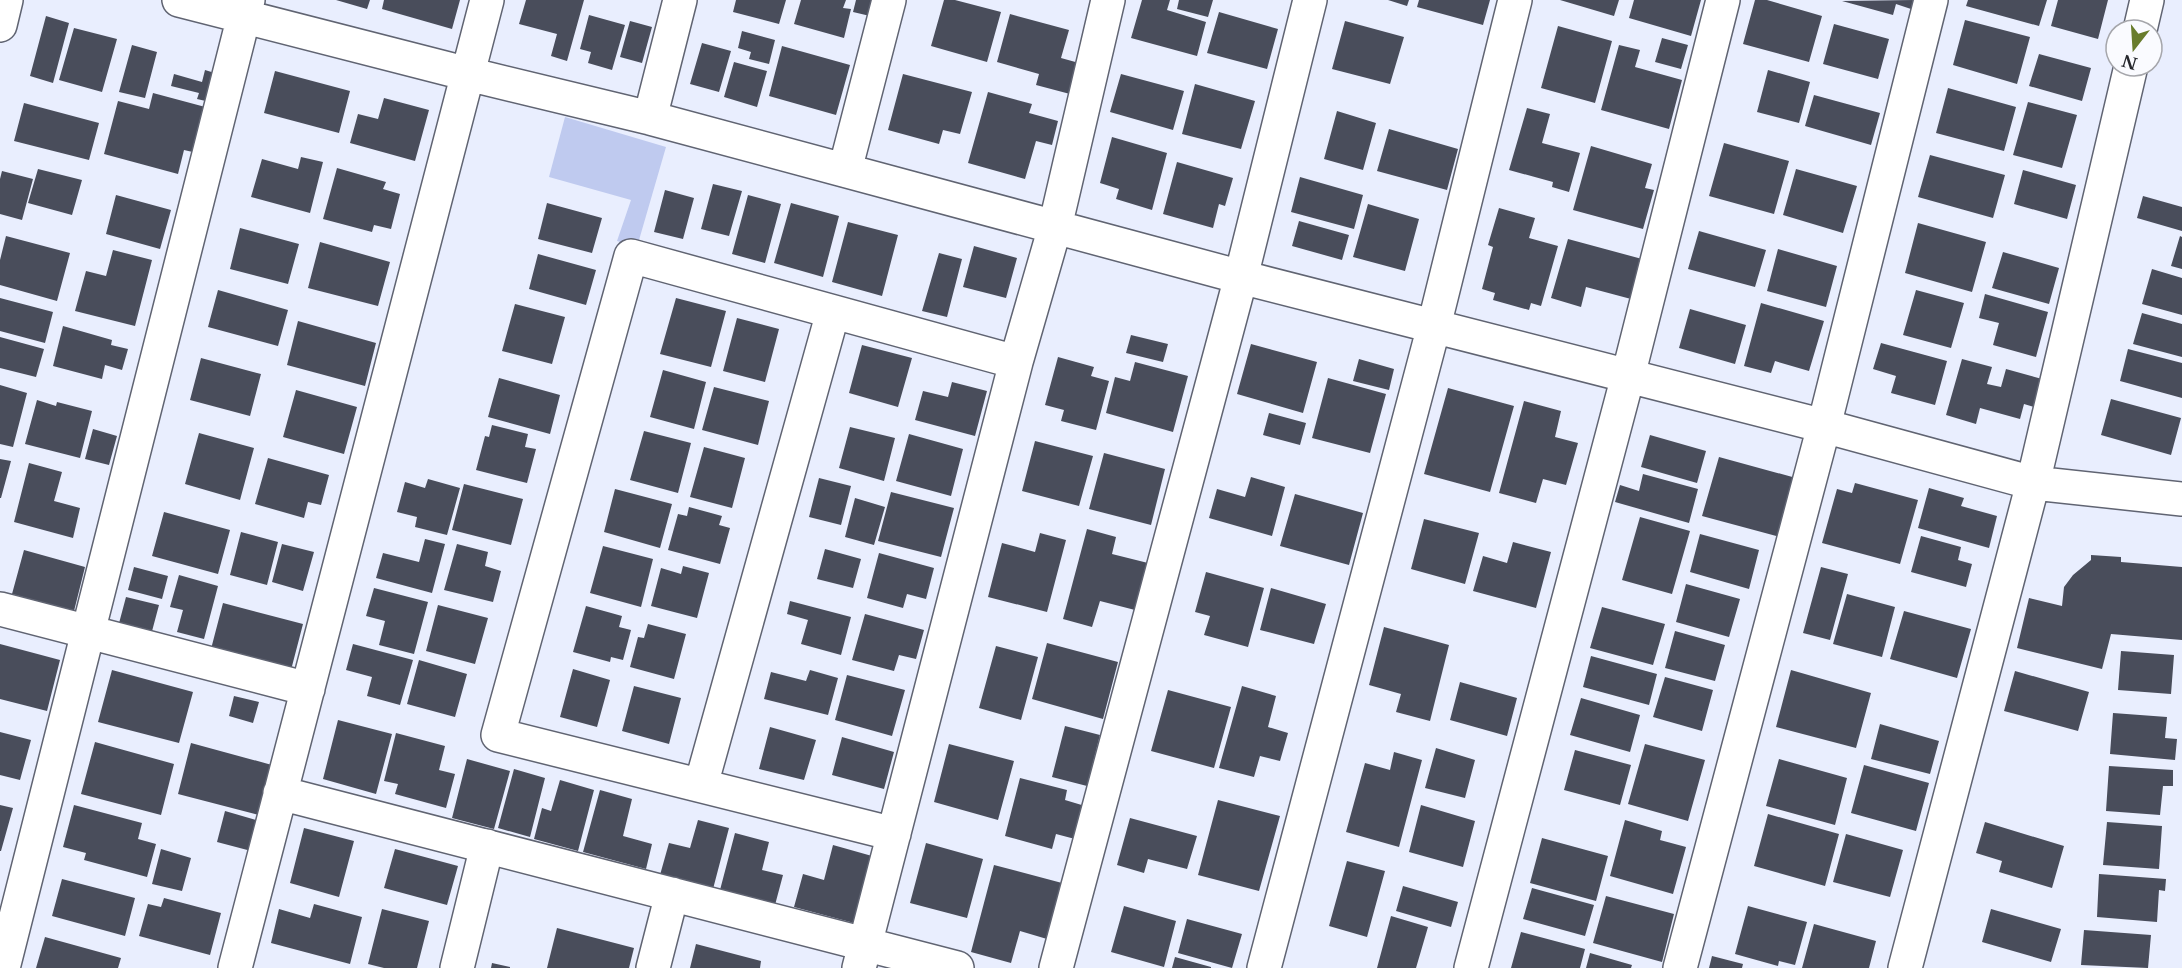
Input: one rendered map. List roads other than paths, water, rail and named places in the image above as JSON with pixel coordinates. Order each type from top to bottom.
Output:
[{"type":"street","points":[[0,25],[6,0]]},
{"type":"street","points":[[179,0],[246,9],[468,74],[650,117],[1241,277],[1824,426],[2033,483],[2182,499]]},
{"type":"street","points":[[235,968],[487,0]]},
{"type":"street","points":[[650,117],[680,0]]},
{"type":"street","points":[[845,170],[889,0]]},
{"type":"street","points":[[862,956],[1016,362],[1055,226],[1108,0]]},
{"type":"street","points":[[1056,968],[1241,277],[1310,0]]},
{"type":"street","points":[[1264,968],[1434,326],[1515,0]]},
{"type":"street","points":[[1471,968],[1629,376],[1723,0]]},
{"type":"street","points":[[1680,968],[1824,426],[1931,0]]},
{"type":"street","points":[[2143,18],[2147,0]]},
{"type":"street","points":[[3,956],[89,632],[246,9]]},
{"type":"street","points":[[1905,968],[2033,483],[2128,78]]},
{"type":"street","points":[[894,834],[498,735],[631,256],[1016,362]]},
{"type":"street","points":[[701,785],[833,312]]},
{"type":"street","points":[[0,609],[308,689]]},
{"type":"street","points":[[280,793],[672,894],[862,956],[957,968]]},
{"type":"street","points":[[457,968],[487,846]]},
{"type":"street","points":[[653,968],[672,894]]}]
